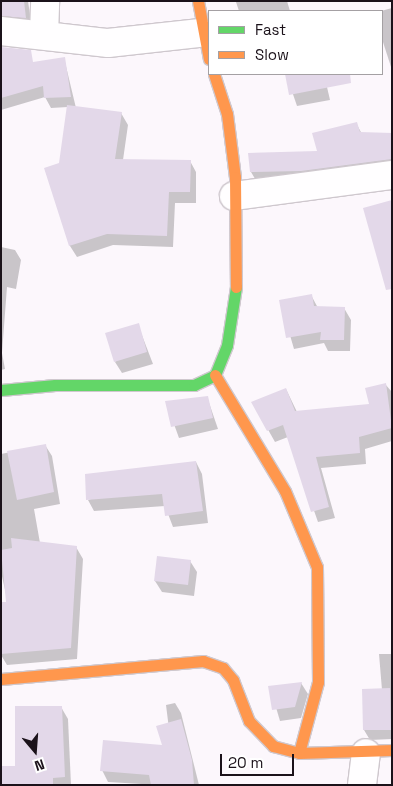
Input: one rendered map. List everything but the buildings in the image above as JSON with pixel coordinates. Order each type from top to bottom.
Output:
[{"type":"street","points":[[44,36],[45,1]]},
{"type":"street","points":[[198,1],[200,32],[208,57]]},
{"type":"street","points":[[1,31],[108,43],[200,32]]},
{"type":"street","points":[[1,390],[55,385],[194,385],[215,375],[227,345],[238,270],[227,114],[214,75]]},
{"type":"street","points":[[234,196],[392,175]]},
{"type":"street","points":[[215,375],[285,491],[317,567],[318,682],[299,753]]},
{"type":"street","points":[[1,680],[203,661],[223,668],[233,680],[238,700],[258,736],[273,746],[299,753],[379,751],[362,785]]},
{"type":"traffic: fast","points":[[1,390],[55,385],[194,385],[215,375],[227,345],[236,287]]},
{"type":"traffic: slow","points":[[198,1],[208,54]]},
{"type":"traffic: slow","points":[[214,75],[227,114],[235,177],[236,287]]},
{"type":"traffic: slow","points":[[215,375],[285,491],[317,567],[318,682],[299,753]]},
{"type":"traffic: slow","points":[[1,679],[203,661],[223,668],[233,680],[249,721],[273,746],[299,753],[392,750]]}]
